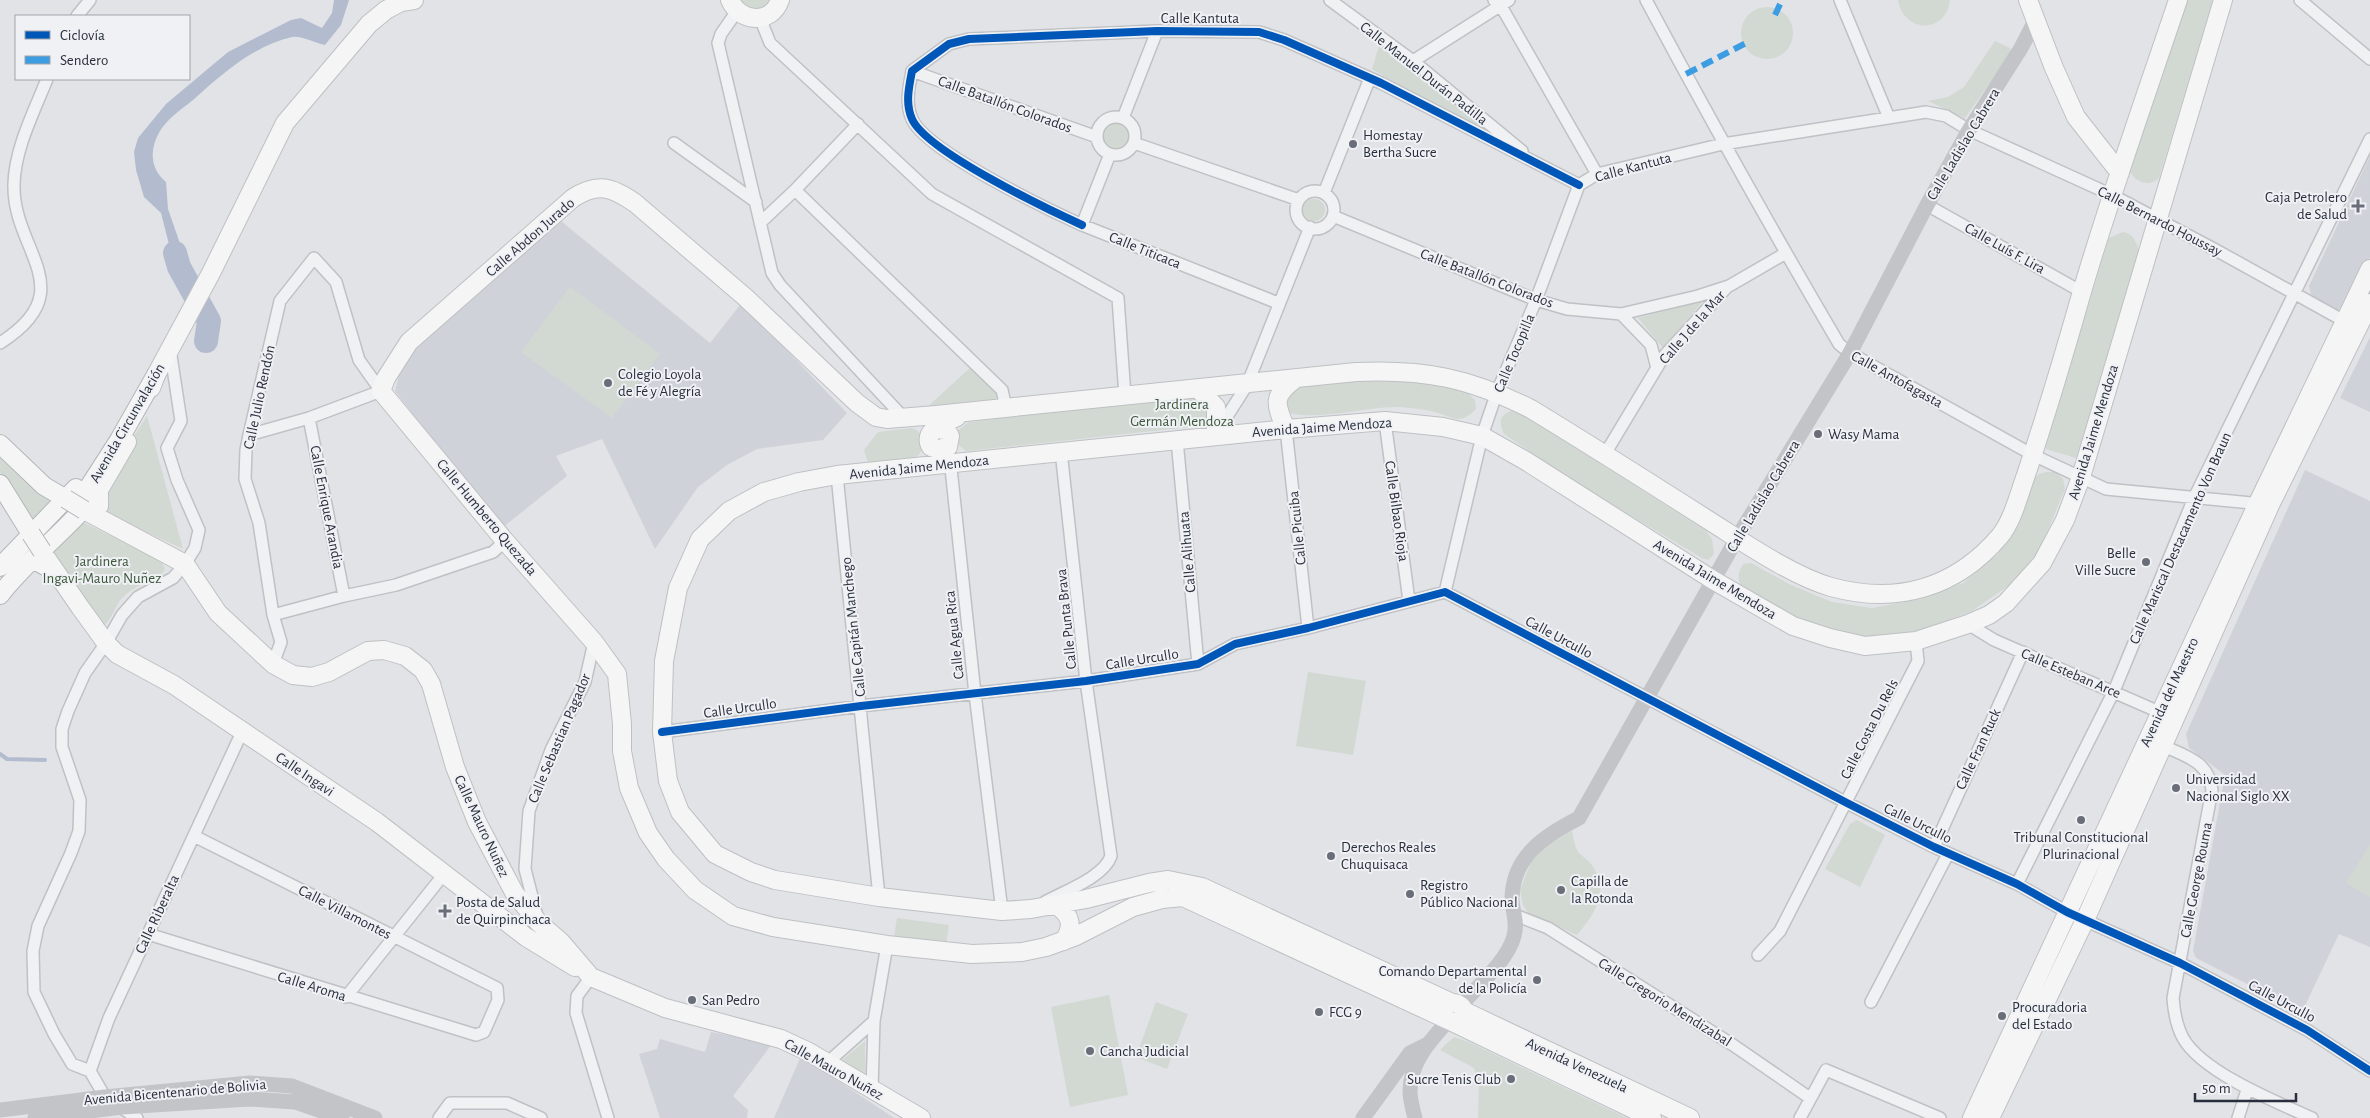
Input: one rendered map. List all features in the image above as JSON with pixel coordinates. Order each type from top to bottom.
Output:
[{"type":"main road","name":"Avenida Circunvalación","points":[[30,548],[83,496],[120,440],[212,273],[286,123],[369,24],[386,10],[401,2],[414,0]]},
{"type":"main road","points":[[733,6],[748,18],[760,18],[772,12],[780,0]]},
{"type":"main road","points":[[2028,0],[2035,22],[2076,117],[2120,173]]},
{"type":"main road","name":"Avenida Jaime Mendoza","points":[[1199,894],[1168,880],[1149,882],[1071,902],[1002,912],[879,898],[775,880],[751,872],[715,854],[680,812],[668,781],[662,732],[664,661],[678,588],[700,540],[728,511],[764,492],[799,482],[837,475],[921,467],[969,412],[1247,385],[1356,372],[1398,370],[1439,375],[1497,392],[1531,409],[1737,538],[1806,577],[1830,586],[1866,594],[1905,594],[1948,580],[1979,558],[2003,533],[2033,455],[2112,195],[2178,0]]},
{"type":"main road","name":"Avenida Jaime Mendoza","points":[[941,445],[1061,451],[1216,435],[1385,421],[1443,427],[1482,436],[1526,461],[1713,580],[1793,626],[1830,638],[1865,646],[1916,641],[1968,624],[1988,615],[2006,603],[2042,563],[2065,520],[2081,477],[2223,0]]},
{"type":"main road","name":"Calle Ladislao Cabrera","points":[[1415,1118],[1410,1091],[1418,1059],[1426,1045],[1509,950],[1515,934],[1512,898],[1515,877],[1522,861],[1543,839],[1579,818],[1737,538],[1850,353],[1927,205],[1969,130],[2021,48],[2035,22]]},
{"type":"main road","name":"Calle Abdon Jurado","points":[[381,392],[386,378],[409,342],[573,198],[586,190],[599,187],[619,192],[635,203],[745,296],[865,410],[876,417],[902,417],[941,445]]},
{"type":"main road","name":"Avenida del Maestro","points":[[1972,1118],[2067,912],[2167,715],[2370,268]]},
{"type":"main road","name":"Avenida del Maestro","points":[[2264,504],[2370,303]]},
{"type":"main road","points":[[1286,429],[1278,409],[1277,398],[1282,389],[1295,379]]},
{"type":"main road","points":[[1198,389],[1216,407],[1216,435]]},
{"type":"main road","name":"Calle Humberto Quezada","points":[[381,392],[505,541],[594,642],[617,674],[622,724],[622,751],[629,788],[648,833],[666,859],[695,890],[733,916],[773,927],[887,944],[972,954],[1022,952],[1064,941],[1133,907],[1162,899],[1199,894]]},
{"type":"main road","points":[[902,417],[919,427],[941,445],[903,469]]},
{"type":"main road","name":"Calle Mauro Nuñez","points":[[0,444],[44,486],[83,496],[107,524],[185,564],[218,613],[273,664],[294,675],[312,677],[329,672],[368,651],[384,650],[405,656],[423,670],[431,684],[455,767],[477,822],[515,894],[538,922],[561,942],[591,977],[666,1008],[781,1039],[827,1063],[914,1116]]},
{"type":"main road","name":"Calle Ingavi","points":[[0,484],[18,510],[30,548],[54,571],[106,643],[117,654],[174,685],[377,822],[526,937],[591,977]]},
{"type":"main road","points":[[83,496],[100,510],[107,524]]},
{"type":"main road","points":[[0,567],[30,548]]},
{"type":"main road","points":[[0,582],[30,548]]},
{"type":"main road","points":[[0,595],[30,548]]},
{"type":"main road","name":"Avenida del Maestro","points":[[1990,1118],[2085,920],[2161,745],[2167,715]]},
{"type":"main road","points":[[1106,894],[1098,910],[1104,917],[1112,918]]},
{"type":"main road","points":[[1199,894],[1455,1014]]},
{"type":"main road","points":[[1064,941],[1071,926],[1071,902]]},
{"type":"main road","name":"Avenida Venezuela","points":[[1455,1014],[1652,1118]]},
{"type":"main road","name":"Avenida Venezuela","points":[[1455,1014],[1690,1118]]},
{"type":"main road","name":"Calle Ladislao Cabrera","points":[[1363,1118],[1410,1053],[1426,1045]]},
{"type":"main road","name":"Avenida Bicentenario de Bolivia","points":[[0,1110],[105,1097],[250,1083],[272,1083],[292,1086],[375,1118]]},
{"type":"main road","name":"Avenida Bicentenario de Bolivia","points":[[35,1118],[122,1107],[273,1099],[295,1102],[342,1118]]},
{"type":"street","points":[[78,15],[90,0]]},
{"type":"street","name":"Calle Manuel Durán Padilla","points":[[1330,0],[1413,62],[1540,166]]},
{"type":"street","name":"Calle Antofagasta","points":[[1646,0],[1723,144],[1839,344],[1850,353],[2033,455],[2106,489],[2264,504]]},
{"type":"street","points":[[1840,0],[1888,118]]},
{"type":"street","points":[[2300,0],[2370,59]]},
{"type":"street","points":[[1413,62],[1502,2],[1597,174]]},
{"type":"street","points":[[733,6],[718,43],[772,273],[780,286],[902,417]]},
{"type":"street","points":[[760,18],[770,43],[932,194],[1118,298],[1125,396]]},
{"type":"street","points":[[1123,118],[1157,31]]},
{"type":"street","name":"Calle Kantuta","points":[[912,71],[949,44],[969,39],[1157,31],[1260,32],[1284,40],[1370,78],[1579,185],[1597,174],[1723,144],[1926,112],[1946,116],[1969,130]]},
{"type":"street","name":"Calle Batallón Colorados","points":[[912,71],[1097,137]]},
{"type":"street","name":"Calle Titicaca","points":[[912,71],[907,101],[913,121],[931,140],[963,163],[1082,225],[1278,303]]},
{"type":"street","points":[[1324,193],[1370,78]]},
{"type":"street","points":[[0,343],[16,333],[33,316],[40,293],[40,271],[17,211],[14,184],[19,152],[47,80]]},
{"type":"street","points":[[1117,117],[1123,118],[1132,126],[1134,142],[1131,148],[1121,154],[1110,154],[1101,147],[1097,137],[1101,125],[1105,121],[1117,117]]},
{"type":"street","points":[[760,223],[795,190],[858,124]]},
{"type":"street","name":"Calle Bernardo Houssay","points":[[1969,130],[2112,195],[2346,322]]},
{"type":"street","name":"Calle Mariscal Destacamento Von Braun","points":[[2018,884],[2114,691],[2194,498],[2370,139]]},
{"type":"street","points":[[1134,142],[1299,200]]},
{"type":"street","points":[[674,143],[756,202]]},
{"type":"street","points":[[1082,225],[1110,154]]},
{"type":"street","name":"Calle Tocopilla","points":[[1445,592],[1482,436],[1497,392],[1536,300],[1579,185]]},
{"type":"street","points":[[795,190],[1002,390],[1006,408]]},
{"type":"street","points":[[1312,191],[1324,193],[1332,200],[1333,216],[1321,227],[1310,228],[1298,217],[1296,211],[1299,200],[1302,196],[1312,191]]},
{"type":"street","name":"Calle Luís F. Lira","points":[[1927,205],[2082,292]]},
{"type":"street","name":"Calle Batallón Colorados","points":[[1333,216],[1536,300],[1567,309],[1621,314],[1698,296],[1728,286],[1786,253]]},
{"type":"street","points":[[1216,435],[1247,385],[1278,303],[1310,228]]},
{"type":"street","name":"Calle Julio Rendón","points":[[273,664],[281,642],[273,616],[259,523],[245,479],[246,450],[280,301],[314,258],[336,282],[359,360],[381,392]]},
{"type":"street","name":"Calle J de la Mar","points":[[1605,454],[1664,356],[1728,286]]},
{"type":"street","name":"Calle J de la Mar","points":[[1621,314],[1651,345],[1657,368]]},
{"type":"street","points":[[137,1118],[105,1097],[90,1071],[72,1064],[54,1034],[34,992],[33,951],[38,926],[71,853],[78,831],[80,800],[62,747],[62,729],[85,673],[106,643],[122,614],[138,597],[173,578],[195,548],[199,530],[177,480],[167,448],[181,421],[170,348]]},
{"type":"street","points":[[249,435],[309,418],[381,392]]},
{"type":"street","name":"Calle Enrique Arandia","points":[[309,418],[344,596]]},
{"type":"street","name":"Calle Bilbao Rioja","points":[[1385,421],[1409,601]]},
{"type":"street","name":"Calle Picuiba","points":[[1286,429],[1308,628]]},
{"type":"street","name":"Calle Alihuata","points":[[1177,440],[1198,664]]},
{"type":"street","name":"Calle Agua Rica","points":[[941,445],[1002,912]]},
{"type":"street","name":"Calle Punta Brava","points":[[1032,909],[1071,902],[1108,864],[1111,856],[1086,681],[1061,451]]},
{"type":"street","name":"Calle Capitán Manchego","points":[[837,475],[879,898]]},
{"type":"street","points":[[273,616],[344,596],[396,585],[493,552],[505,541]]},
{"type":"street","name":"Calle Urcullo","points":[[662,732],[861,706],[1086,681],[1198,664],[1235,644],[1308,628],[1445,592],[1847,803],[1948,854],[2018,884],[2067,912],[2180,964],[2307,1030],[2370,1071]]},
{"type":"street","name":"Calle Esteban Arce","points":[[1968,624],[1994,640],[2167,715]]},
{"type":"street","name":"Calle Costa Du Rels","points":[[1758,955],[1780,931],[1847,803],[1918,661],[1916,641]]},
{"type":"street","name":"Calle Sebastian Pagador","points":[[538,922],[525,869],[529,811],[551,750],[585,682],[594,642]]},
{"type":"street","name":"Calle Fran Ruck","points":[[1934,847],[2023,652]]},
{"type":"street","name":"Calle Riberalta","points":[[90,1071],[109,1018],[242,732]]},
{"type":"street","name":"Calle George Rouma","points":[[2161,745],[2206,769],[2211,777],[2212,790],[2173,998],[2175,1019],[2184,1040],[2201,1057],[2247,1090],[2312,1118]]},
{"type":"street","name":"Calle Villamontes","points":[[194,836],[497,988],[498,1000],[484,1032],[476,1035]]},
{"type":"street","points":[[1871,1002],[1948,854]]},
{"type":"street","points":[[346,997],[444,874]]},
{"type":"street","name":"Calle Gregorio Mendizabal","points":[[1514,915],[1548,928],[1733,1044],[1810,1098]]},
{"type":"street","name":"Calle Aroma","points":[[148,934],[346,997],[476,1035]]},
{"type":"street","points":[[872,1090],[874,1021],[887,944]]},
{"type":"street","points":[[591,977],[577,996],[576,1013],[608,1118]]},
{"type":"street","points":[[827,1063],[874,1021]]},
{"type":"street","points":[[1800,1118],[1826,1070],[1940,1118]]},
{"type":"street","points":[[2238,1118],[2247,1090]]},
{"type":"street","points":[[439,1118],[450,1103],[507,1103],[541,1118]]},
{"type":"shaded area","name":"Caja Petrolero de Salud","points":[[2370,156],[2370,257],[2348,306],[2334,311],[2312,300],[2309,286]]},
{"type":"shaded area","name":"Colegio Loyola de Fé y Alegría","points":[[561,221],[710,343],[740,305],[777,340],[847,413],[823,440],[757,449],[727,465],[698,487],[655,549],[602,439],[556,456],[567,476],[502,528],[395,391],[399,375],[417,347]]},
{"type":"shaded area","points":[[2370,337],[2370,412],[2340,398]]},
{"type":"shaded area","points":[[2305,470],[2370,501],[2370,947],[2339,934],[2302,1012],[2196,958],[2193,951],[2225,775],[2189,748],[2186,734]]},
{"type":"shaded area","points":[[711,1032],[772,1044],[733,1096],[748,1110],[747,1118],[660,1118],[639,1054],[657,1049],[660,1039],[705,1052]]},
{"type":"shaded area","points":[[801,1056],[894,1118],[774,1118]]},
{"type":"green space","points":[[736,0],[775,0],[756,13]]},
{"type":"green space","points":[[1898,0],[1950,0],[1947,11],[1941,19],[1925,26],[1916,24],[1908,19],[1902,11]]},
{"type":"green space","points":[[2185,0],[2213,0],[2159,178],[2147,183],[2136,179],[2130,172]]},
{"type":"green space","points":[[1767,7],[1777,9],[1785,15],[1791,23],[1793,33],[1791,43],[1785,51],[1777,57],[1767,59],[1757,57],[1749,51],[1743,43],[1741,33],[1743,23],[1749,15],[1757,9]]},
{"type":"green space","points":[[1995,41],[2010,48],[2011,53],[1965,118],[1928,101],[1948,97],[1964,87]]},
{"type":"green space","points":[[1379,46],[1494,134],[1487,137],[1372,69]]},
{"type":"green space","points":[[1116,121],[1126,125],[1130,135],[1126,145],[1116,149],[1106,145],[1102,135],[1106,125]]},
{"type":"green space","points":[[1314,199],[1322,202],[1325,210],[1322,218],[1314,221],[1306,218],[1303,210],[1306,202]]},
{"type":"green space","points":[[2123,232],[2133,238],[2141,256],[2076,458],[2046,449],[2045,445],[2109,238]]},
{"type":"green space","points":[[570,287],[660,354],[612,418],[521,352]]},
{"type":"green space","points":[[1703,301],[1663,348],[1638,318]]},
{"type":"green space","points":[[970,368],[994,390],[997,397],[991,402],[924,410]]},
{"type":"green space","points":[[1377,378],[1417,379],[1463,389],[1475,400],[1476,409],[1461,419],[1426,410],[1400,407],[1301,415],[1289,413],[1285,403],[1292,387]]},
{"type":"green space","name":"Jardinera Germán Mendoza","points":[[1195,396],[1211,407],[1209,425],[966,451],[956,443],[957,431],[969,422]]},
{"type":"green space","points":[[1514,410],[1520,412],[1706,531],[1712,539],[1714,554],[1708,560],[1702,558],[1581,486],[1504,434],[1501,425],[1503,416]]},
{"type":"green space","points":[[147,416],[183,549],[109,515],[106,504],[107,492],[117,464]]},
{"type":"green space","points":[[912,428],[917,430],[923,437],[924,446],[920,454],[916,457],[868,462],[864,450],[878,432]]},
{"type":"green space","points":[[0,454],[52,502],[32,521],[0,472]]},
{"type":"green space","points":[[2056,472],[2063,479],[2065,489],[2040,549],[2014,582],[1972,611],[1923,630],[1869,637],[1812,626],[1740,585],[1739,577],[1743,564],[1751,563],[1791,585],[1832,602],[1872,608],[1921,599],[1963,583],[1998,554],[2023,513],[2034,479],[2039,474]]},
{"type":"green space","name":"Jardinera Ingavi-Mauro Nuñez","points":[[82,522],[161,560],[165,569],[161,575],[127,593],[103,626],[52,552]]},
{"type":"green space","points":[[1308,672],[1366,681],[1353,755],[1296,746]]},
{"type":"green space","points":[[1857,820],[1885,835],[1860,887],[1825,869],[1850,824]]},
{"type":"green space","points":[[1572,831],[1574,843],[1579,853],[1591,864],[1600,883],[1600,893],[1595,910],[1577,935],[1529,914],[1523,905],[1520,890],[1531,862],[1546,846]]},
{"type":"green space","points":[[2370,844],[2370,897],[2346,883]]},
{"type":"green space","points":[[897,918],[949,925],[946,944],[894,937]]},
{"type":"green space","name":"Cancha Judicial","points":[[1109,995],[1128,1095],[1070,1107],[1051,1007]]},
{"type":"green space","points":[[1156,1002],[1188,1014],[1167,1069],[1136,1057]]},
{"type":"green space","name":"Sucre Tenis Club","points":[[1454,1037],[1469,1042],[1627,1118],[1478,1118],[1479,1087],[1474,1068],[1440,1050]]},
{"type":"green space","points":[[865,1041],[865,1075],[841,1061]]},
{"type":"water","points":[[334,0],[349,0],[341,25],[325,45],[304,38],[292,37],[278,41],[251,54],[227,71],[171,118],[163,126],[156,138],[153,152],[154,165],[166,182],[168,209],[191,275],[183,287],[174,264],[161,213],[144,197],[136,170],[134,152],[138,138],[166,104],[228,52],[291,20],[301,18],[322,28],[332,13]]},
{"type":"waterway","points":[[175,253],[179,267],[209,321],[206,341]]},
{"type":"waterway","points":[[0,754],[7,759],[45,760]]},
{"type":"tunnel","points":[[31,549],[83,496]]},
{"type":"marked path","points":[[1775,15],[1782,0]]},
{"type":"marked path","points":[[1686,74],[1748,42]]},
{"type":"cycle path","points":[[1082,225],[989,178],[940,147],[922,132],[912,119],[909,107],[908,95],[912,71],[949,44],[969,39],[1157,31],[1259,32],[1284,40],[1381,83],[1579,185]]},
{"type":"cycle path","points":[[662,732],[861,706],[1086,681],[1198,664],[1235,644],[1308,628],[1445,592],[1934,847],[2017,884],[2067,912],[2180,963],[2307,1030],[2370,1071]]},
{"type":"place","name":"Homestay Bertha Sucre","points":[[1353,144]]},
{"type":"place","name":"Caja Petrolero de Salud","points":[[2358,206]]},
{"type":"place","name":"Colegio Loyola de Fé y Alegría","points":[[608,383]]},
{"type":"place","name":"Wasy Mama","points":[[1818,434]]},
{"type":"place","name":"Belle Ville Sucre","points":[[2146,562]]},
{"type":"place","name":"Universidad Nacional Siglo XX","points":[[2176,788]]},
{"type":"place","name":"Tribunal Constitucional Plurinacional","points":[[2081,820]]},
{"type":"place","name":"Derechos Reales Chuquisaca","points":[[1331,856]]},
{"type":"place","name":"Capilla de la Rotonda","points":[[1561,890]]},
{"type":"place","name":"Registro Público Nacional","points":[[1410,894]]},
{"type":"place","name":"Posta de Salud de Quirpinchaca","points":[[445,911]]},
{"type":"place","name":"Comando Departamental de la Policía","points":[[1537,980]]},
{"type":"place","name":"San Pedro","points":[[692,1000]]},
{"type":"place","name":"FCG 9","points":[[1319,1012]]},
{"type":"place","name":"Procuradoria del Estado","points":[[2002,1016]]},
{"type":"place","name":"Cancha Judicial","points":[[1090,1051]]},
{"type":"place","name":"Sucre Tenis Club","points":[[1511,1079]]}]
